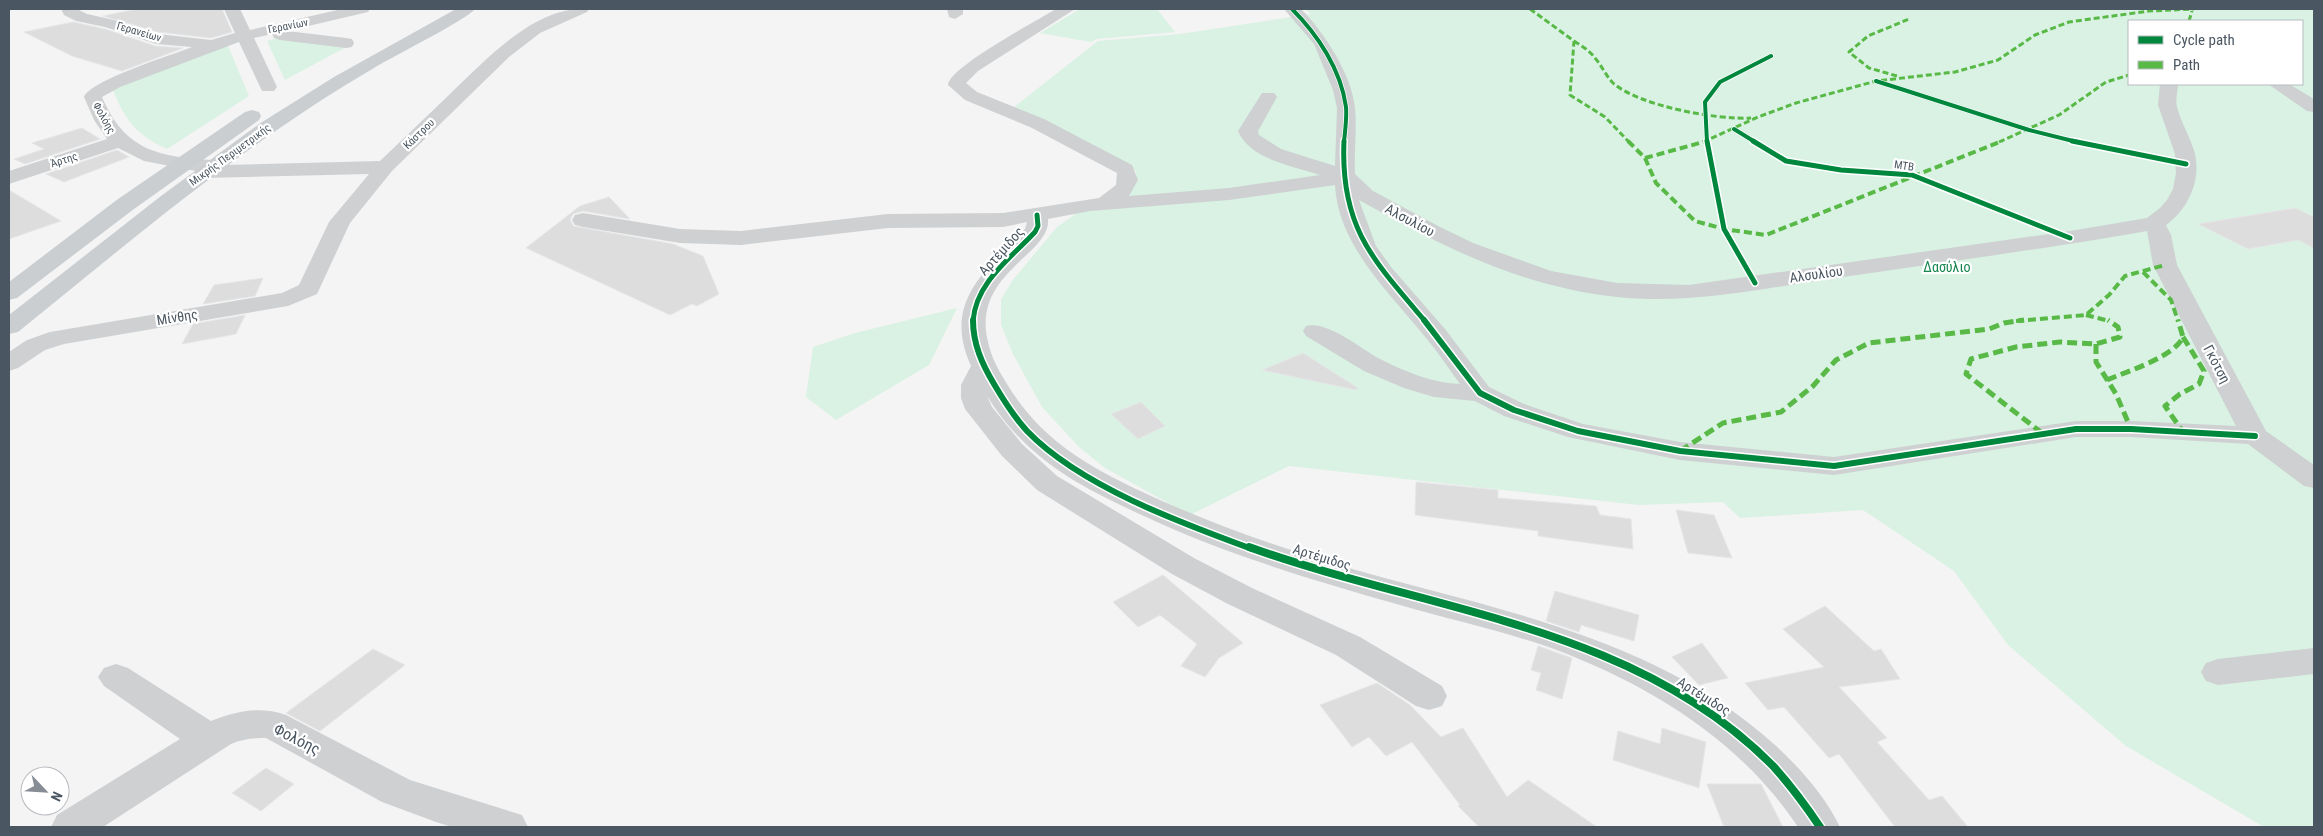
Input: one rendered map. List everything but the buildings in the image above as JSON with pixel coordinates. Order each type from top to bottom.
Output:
[{"type":"main road","name":"Μικρής Περιμετρικής","points":[[9,293],[182,164],[288,94],[442,9]]},
{"type":"main road","name":"Μικρής Περιμετρικής","points":[[9,327],[209,169],[332,85],[467,9]]},
{"type":"street","name":"Γερανείων","points":[[69,9],[70,12],[82,18],[108,23],[156,39],[214,44]]},
{"type":"street","points":[[232,9],[249,33],[268,87]]},
{"type":"street","name":"Γερανίων","points":[[214,44],[249,33],[362,9]]},
{"type":"street","name":"Κάστρου","points":[[295,296],[311,287],[340,222],[385,166],[509,48],[543,25],[582,9]]},
{"type":"street","points":[[1067,9],[972,67],[957,80],[956,85],[971,96],[1036,123],[1125,169],[1130,178],[1129,182],[1104,204]]},
{"type":"street","points":[[1292,9],[1311,28],[1322,44],[1342,90],[1346,108],[1344,157],[1348,201],[1365,246],[1383,272],[1436,334],[1480,393]]},
{"type":"street","points":[[249,33],[346,43]]},
{"type":"street","name":"Φολόης","points":[[214,44],[114,83],[94,94],[95,101],[109,129],[120,141],[162,160],[209,169],[385,166]]},
{"type":"street","points":[[2154,223],[2168,213],[2177,201],[2183,189],[2186,173],[2185,154],[2167,105],[2169,85]]},
{"type":"street","points":[[2280,85],[2314,107]]},
{"type":"street","points":[[1268,97],[1248,131],[1251,138],[1274,153],[1347,177]]},
{"type":"street","name":"Άρτης","points":[[9,178],[120,141]]},
{"type":"street","points":[[583,220],[680,236],[724,239],[774,236],[888,221],[990,221],[1104,204],[1229,194],[1347,177]]},
{"type":"street","name":"Αλσυλίου","points":[[1347,177],[1366,195],[1398,214],[1483,255],[1564,281],[1596,288],[1648,292],[1703,290],[2070,238],[2154,223]]},
{"type":"street","name":"Αρτέμιδος","points":[[1037,215],[1038,226],[1035,232],[994,275],[975,307],[973,330],[977,352],[983,367],[1010,410],[1033,438],[1071,466],[1099,483],[1163,514],[1277,556],[1562,640],[1616,661],[1653,680],[1744,738],[1781,773],[1804,801],[1820,827]]},
{"type":"street","name":"Γκότση","points":[[2154,223],[2160,235],[2165,265],[2255,436],[2314,479]]},
{"type":"street","name":"Μίνθης","points":[[9,363],[36,345],[58,337],[295,296]]},
{"type":"street","points":[[1315,331],[1367,364],[1408,382],[1448,392],[1480,393],[1534,417],[1578,430],[1680,451],[1834,466],[2076,429],[2131,429],[2255,436]]},
{"type":"street","points":[[983,367],[974,385],[974,398],[979,409],[1012,450],[1047,483],[1183,566],[1240,596],[1348,646],[1429,696]]},
{"type":"street","points":[[2218,672],[2314,661]]},
{"type":"street","points":[[116,677],[209,739]]},
{"type":"street","name":"Φολόης","points":[[70,827],[209,739],[245,724],[261,723],[274,725],[396,791],[508,827]]},
{"type":"green space","points":[[1080,9],[1157,9],[1175,32],[1097,39],[1091,42],[1040,33]]},
{"type":"green space","name":"Δασύλιο","points":[[1305,9],[2314,9],[2314,827],[2264,827],[2126,746],[2008,645],[1954,571],[1863,510],[1740,518],[1723,502],[1639,505],[1289,466],[1190,515],[1105,468],[1079,447],[1042,407],[1013,354],[1001,325],[1001,300],[1012,281],[1057,227],[1077,213],[1136,180],[1136,172],[1130,165],[1014,107],[1098,41],[1180,34],[1311,14]]},
{"type":"green space","points":[[277,38],[348,46],[285,80],[267,41]]},
{"type":"green space","points":[[228,46],[249,96],[167,149],[140,132],[127,119],[113,90],[115,88],[214,48]]},
{"type":"green space","points":[[957,308],[929,365],[836,420],[806,397],[813,347],[855,333]]},
{"type":"marked path","points":[[1530,9],[1574,41],[1570,95],[1605,117],[1645,158],[1656,183],[1695,221],[1724,229],[1766,235],[2029,130],[2059,115],[2106,82],[2128,75]]},
{"type":"marked path","points":[[1645,158],[1707,141],[1758,117],[1796,103],[1876,81],[1955,72],[1998,60],[2035,35],[2069,22],[2149,11],[2186,11],[2194,9]]},
{"type":"marked path","points":[[2189,20],[2192,11]]},
{"type":"marked path","points":[[1897,76],[1869,68],[1849,52],[1868,36],[1909,19]]},
{"type":"marked path","points":[[1574,41],[1593,55],[1612,82],[1628,92],[1682,110],[1737,119],[1751,118]]},
{"type":"marked path","points":[[1680,451],[1723,423],[1781,412],[1813,386],[1836,360],[1869,343],[1989,329],[2004,323],[2038,318],[2086,315],[2109,295],[2125,276],[2165,265]]},
{"type":"marked path","points":[[2107,380],[2146,364],[2179,346],[2183,337],[2171,300],[2143,272]]},
{"type":"marked path","points":[[2042,433],[1966,374],[1971,359],[2016,347],[2060,342],[2096,344],[2120,337],[2118,327],[2106,319],[2086,315]]},
{"type":"marked path","points":[[2183,337],[2204,371],[2199,384],[2180,394],[2165,406],[2183,432]]},
{"type":"marked path","points":[[2096,344],[2096,362],[2116,394],[2131,429]]},
{"type":"cycle path","points":[[1292,9],[1311,28],[1322,44],[1342,90],[1346,108],[1344,151],[1346,189],[1352,214],[1365,246],[1383,272],[1436,334],[1480,393],[1514,410],[1578,431],[1680,451],[1834,466],[2076,429],[2131,429],[2255,436]]},
{"type":"cycle path","points":[[1755,283],[1724,229],[1707,141],[1705,102],[1720,82],[1771,56]]},
{"type":"cycle path","points":[[1876,81],[2029,130],[2097,147],[2186,164]]},
{"type":"cycle path","name":"MTB","points":[[1734,129],[1786,161],[1841,170],[1912,175],[2070,238]]},
{"type":"cycle path","points":[[1037,215],[1038,226],[1035,232],[1000,267],[985,286],[975,308],[973,330],[981,360],[1000,395],[1023,427],[1047,449],[1074,468],[1117,492],[1219,537],[1332,574],[1549,635],[1618,662],[1685,697],[1716,718],[1746,742],[1774,767],[1820,827]]}]
